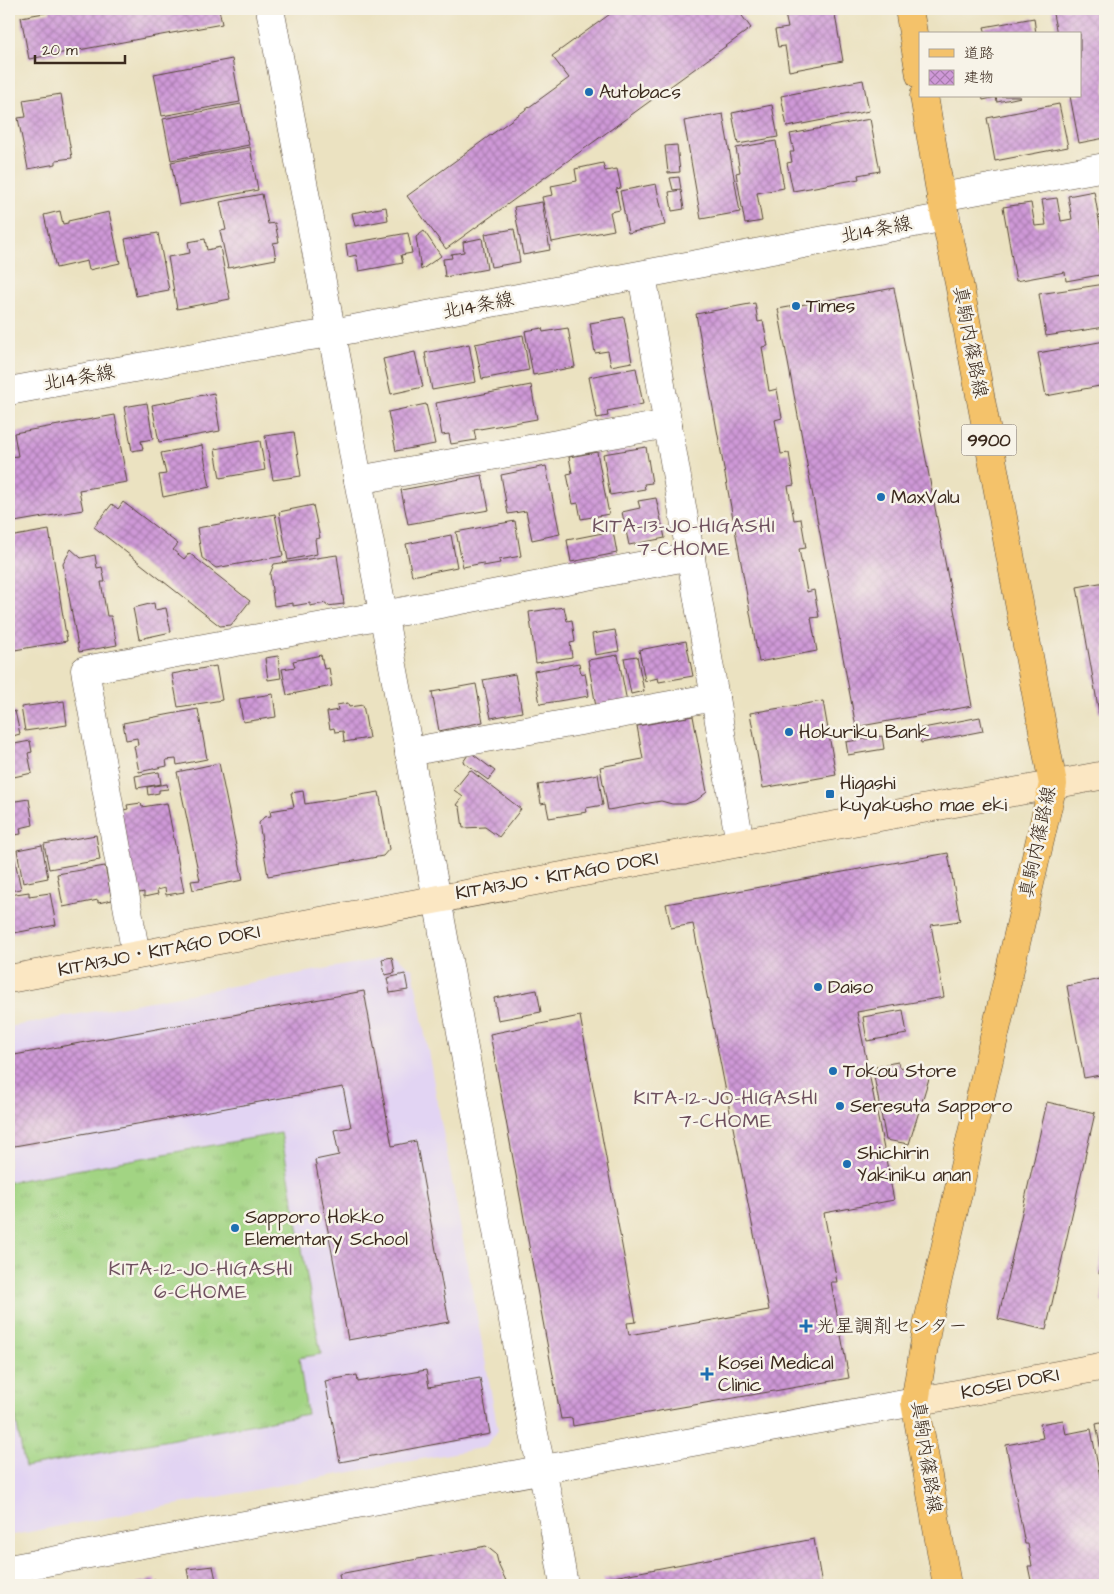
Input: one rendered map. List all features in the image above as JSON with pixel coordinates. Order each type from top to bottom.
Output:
[{"type":"main road","points":[[909,9],[919,69]]},
{"type":"main road","name":"真駒内篠路線","points":[[924,98],[1053,784],[928,1322],[915,1402],[947,1585]]},
{"type":"street","points":[[270,9],[437,898],[531,1420],[564,1585]]},
{"type":"street","name":"北14条線","points":[[9,391],[298,338],[332,334],[642,275],[944,207],[1105,167]]},
{"type":"street","points":[[642,275],[740,843]]},
{"type":"street","points":[[358,480],[668,424]]},
{"type":"street","points":[[136,955],[85,670],[384,616],[691,556]]},
{"type":"street","points":[[409,753],[715,696]]},
{"type":"street","name":"KITA13JO・KITAGO DORI","points":[[9,979],[1105,775]]},
{"type":"street","name":"KOSEI DORI","points":[[915,1402],[1105,1366]]},
{"type":"street","points":[[9,1569],[596,1459],[915,1402]]},
{"type":"shaded area","name":"Sapporo Hokko Elementary School","points":[[395,956],[413,970],[498,1430],[486,1447],[13,1535],[9,1532],[9,1027]]},
{"type":"green space","points":[[281,1133],[321,1354],[299,1358],[307,1414],[25,1467],[9,1384],[9,1182]]},
{"type":"building","points":[[50,9],[219,9],[222,24],[29,59],[21,17],[50,12]]},
{"type":"building","points":[[617,9],[737,9],[751,28],[446,249],[407,196],[569,78],[552,56]]},
{"type":"building","points":[[813,9],[834,9],[843,61],[789,71],[785,46],[778,47],[775,30],[788,28],[785,14]]},
{"type":"building","points":[[1052,9],[1105,9],[1105,138],[1079,143],[1070,98],[1082,98],[1082,32],[1057,32]]},
{"type":"building","points":[[1034,18],[1036,32],[985,32],[984,27]]},
{"type":"building","points":[[232,59],[240,102],[162,116],[154,74]]},
{"type":"building","points":[[863,80],[869,111],[787,127],[781,96]]},
{"type":"building","points":[[61,94],[72,158],[56,160],[56,164],[28,169],[18,118],[26,117],[23,100]]},
{"type":"building","points":[[996,98],[1016,98],[997,102]]},
{"type":"building","points":[[241,104],[249,145],[171,160],[163,119]]},
{"type":"building","points":[[1059,104],[1068,147],[995,161],[987,118]]},
{"type":"building","points":[[772,105],[778,137],[738,144],[732,113]]},
{"type":"building","points":[[723,114],[740,212],[701,219],[684,121]]},
{"type":"building","points":[[870,119],[880,171],[858,175],[859,179],[793,191],[787,163],[792,162],[790,152],[794,152],[790,134]]},
{"type":"building","points":[[776,141],[784,188],[757,193],[762,221],[745,224],[736,173],[740,172],[736,148]]},
{"type":"building","points":[[677,145],[680,172],[668,173],[665,146]]},
{"type":"building","points":[[250,147],[258,190],[179,205],[171,162]]},
{"type":"building","points":[[603,163],[605,171],[617,169],[621,188],[616,189],[620,210],[610,212],[614,230],[552,242],[542,197],[553,195],[551,186],[577,181],[575,169]]},
{"type":"building","points":[[679,177],[681,189],[673,190],[670,178]]},
{"type":"building","points":[[656,184],[665,225],[628,233],[620,191]]},
{"type":"building","points":[[681,190],[684,209],[672,211],[669,192]]},
{"type":"building","points":[[1094,191],[1105,255],[1105,274],[1066,281],[1065,272],[1016,281],[1003,207],[1031,203],[1035,226],[1046,225],[1042,200],[1057,198],[1061,221],[1072,219],[1068,196]]},
{"type":"building","points":[[262,194],[268,224],[275,223],[279,242],[273,243],[276,259],[228,268],[220,231],[226,230],[220,202]]},
{"type":"building","points":[[542,202],[550,250],[523,255],[514,207]]},
{"type":"building","points":[[386,207],[388,220],[355,226],[352,213]]},
{"type":"building","points":[[60,211],[63,224],[68,223],[68,221],[109,212],[120,263],[89,270],[87,261],[56,268],[44,215]]},
{"type":"building","points":[[514,229],[520,262],[491,267],[485,234]]},
{"type":"building","points":[[424,231],[441,256],[421,270],[416,237]]},
{"type":"building","points":[[158,233],[169,290],[136,296],[125,239]]},
{"type":"building","points":[[408,233],[412,253],[401,255],[403,263],[359,271],[356,255],[348,257],[346,244]]},
{"type":"building","points":[[482,238],[487,269],[445,277],[443,259],[452,258],[451,254],[464,252],[463,242]]},
{"type":"building","points":[[205,239],[207,250],[220,247],[230,299],[177,309],[168,257],[190,253],[188,242]]},
{"type":"building","points":[[1105,284],[1105,327],[1046,336],[1039,294]]},
{"type":"building","points":[[894,288],[972,706],[856,727],[778,309]]},
{"type":"building","points":[[755,303],[758,322],[763,321],[768,346],[762,347],[769,391],[777,389],[782,418],[775,420],[781,454],[789,453],[794,485],[788,486],[794,520],[801,519],[806,548],[799,549],[807,592],[814,590],[819,617],[811,618],[817,651],[759,662],[696,314]]},
{"type":"building","points":[[624,317],[632,362],[611,366],[608,351],[595,353],[590,323]]},
{"type":"building","points":[[542,328],[543,332],[568,328],[575,367],[533,375],[525,331]]},
{"type":"building","points":[[523,335],[529,370],[482,379],[475,344]]},
{"type":"building","points":[[1105,341],[1105,385],[1046,396],[1038,353]]},
{"type":"building","points":[[469,344],[476,382],[432,390],[425,353]]},
{"type":"building","points":[[415,352],[423,387],[391,394],[383,359]]},
{"type":"building","points":[[636,368],[643,404],[607,411],[608,416],[597,418],[589,377]]},
{"type":"building","points":[[531,385],[537,419],[474,430],[476,440],[451,444],[449,434],[442,435],[436,403]]},
{"type":"building","points":[[214,393],[220,431],[159,442],[152,405]]},
{"type":"building","points":[[147,403],[153,439],[141,441],[143,449],[132,451],[124,407]]},
{"type":"building","points":[[426,404],[435,444],[396,451],[388,412]]},
{"type":"building","points":[[115,415],[127,482],[79,490],[83,510],[9,523],[9,457],[18,456],[14,433]]},
{"type":"building","points":[[294,432],[301,476],[273,480],[265,436]]},
{"type":"building","points":[[260,441],[265,470],[220,478],[215,449]]},
{"type":"building","points":[[202,445],[210,487],[163,497],[159,475],[166,474],[161,453]]},
{"type":"building","points":[[646,447],[652,483],[644,484],[645,489],[610,495],[603,454]]},
{"type":"building","points":[[597,452],[609,514],[581,519],[578,503],[573,504],[567,474],[572,473],[569,457]]},
{"type":"building","points":[[546,466],[560,534],[532,540],[526,511],[508,514],[501,475]]},
{"type":"building","points":[[482,475],[489,510],[408,524],[401,490]]},
{"type":"building","points":[[656,498],[665,538],[629,545],[622,512],[640,508],[638,501]]},
{"type":"building","points":[[123,502],[178,544],[173,550],[184,559],[189,553],[250,601],[231,625],[220,626],[94,527],[112,504],[118,509]]},
{"type":"building","points":[[313,505],[320,538],[315,539],[317,554],[288,560],[279,512]]},
{"type":"building","points":[[275,514],[283,556],[216,568],[202,558],[197,528]]},
{"type":"building","points":[[515,521],[521,556],[499,560],[500,563],[483,566],[483,563],[463,567],[456,532]]},
{"type":"building","points":[[49,530],[67,641],[9,651],[9,537]]},
{"type":"building","points":[[613,531],[617,553],[571,562],[567,540]]},
{"type":"building","points":[[451,535],[457,567],[412,576],[406,544]]},
{"type":"building","points":[[71,549],[81,558],[95,555],[97,568],[102,567],[105,582],[101,582],[107,616],[111,616],[117,645],[79,652],[63,564]]},
{"type":"building","points":[[337,555],[344,604],[327,606],[326,603],[310,606],[310,603],[293,606],[293,603],[274,606],[270,574],[274,564]]},
{"type":"building","points":[[1105,582],[1105,712],[1099,713],[1077,587]]},
{"type":"building","points":[[154,603],[155,610],[166,608],[171,632],[139,639],[133,608]]},
{"type":"building","points":[[564,607],[567,621],[572,620],[575,642],[570,643],[572,657],[536,663],[529,612]]},
{"type":"building","points":[[615,630],[619,651],[595,655],[592,634]]},
{"type":"building","points":[[686,641],[693,676],[659,682],[658,678],[645,681],[639,650]]},
{"type":"building","points":[[321,655],[324,669],[329,668],[332,686],[287,695],[282,669],[295,667],[293,661]]},
{"type":"building","points":[[618,655],[627,702],[596,707],[588,660]]},
{"type":"building","points":[[278,656],[281,678],[268,680],[265,658]]},
{"type":"building","points":[[637,656],[644,691],[631,694],[624,658]]},
{"type":"building","points":[[579,663],[581,674],[585,673],[589,696],[540,704],[534,671]]},
{"type":"building","points":[[216,666],[222,700],[178,707],[172,674]]},
{"type":"building","points":[[515,674],[522,712],[491,718],[483,680]]},
{"type":"building","points":[[476,684],[483,722],[439,731],[432,692]]},
{"type":"building","points":[[273,694],[276,717],[243,722],[239,699]]},
{"type":"building","points":[[64,701],[67,725],[25,731],[21,707]]},
{"type":"building","points":[[823,701],[836,775],[763,788],[750,713]]},
{"type":"building","points":[[348,703],[349,707],[363,705],[369,738],[344,742],[343,731],[335,732],[334,728],[330,729],[327,712],[338,710],[337,705]]},
{"type":"building","points":[[198,709],[207,759],[177,765],[176,759],[166,760],[167,766],[139,772],[134,746],[138,745],[137,738],[126,740],[123,723]]},
{"type":"building","points":[[15,711],[20,734],[9,737],[9,713]]},
{"type":"building","points":[[693,716],[707,792],[697,800],[685,804],[672,804],[661,801],[608,810],[600,767],[643,759],[637,726]]},
{"type":"building","points":[[980,717],[983,731],[921,743],[918,729]]},
{"type":"building","points":[[882,736],[884,749],[848,755],[846,742]]},
{"type":"building","points":[[30,741],[32,752],[28,753],[32,773],[9,778],[9,745]]},
{"type":"building","points":[[470,752],[495,771],[488,780],[463,762]]},
{"type":"building","points":[[219,763],[243,880],[193,890],[191,881],[200,880],[177,772]]},
{"type":"building","points":[[470,770],[521,809],[499,837],[485,827],[463,828],[460,807],[457,805],[463,797],[454,790]]},
{"type":"building","points":[[159,772],[161,784],[137,788],[135,776]]},
{"type":"building","points":[[598,774],[603,805],[586,808],[587,812],[549,818],[546,803],[541,804],[538,785]]},
{"type":"building","points":[[167,784],[168,789],[159,790],[159,793],[148,795],[147,787]]},
{"type":"building","points":[[303,791],[305,804],[379,792],[389,849],[383,856],[268,876],[259,823],[264,817],[271,816],[270,811],[294,807],[291,793]]},
{"type":"building","points":[[29,799],[33,825],[20,828],[21,834],[9,836],[9,802]]},
{"type":"building","points":[[141,803],[142,807],[167,803],[184,892],[166,895],[165,888],[157,890],[158,894],[144,897],[144,892],[135,894],[119,811],[128,809],[127,805]]},
{"type":"building","points":[[96,835],[100,860],[49,869],[44,844]]},
{"type":"building","points":[[42,845],[48,878],[23,883],[17,850]]},
{"type":"building","points":[[13,851],[21,889],[9,891],[9,852]]},
{"type":"building","points":[[948,853],[960,921],[931,925],[944,997],[857,1012],[894,1200],[824,1213],[837,1282],[831,1282],[849,1378],[573,1426],[572,1418],[561,1419],[490,1034],[580,1016],[636,1322],[627,1323],[629,1335],[769,1310],[693,924],[671,928],[666,904]]},
{"type":"building","points":[[105,866],[112,900],[98,903],[98,900],[63,907],[57,874]]},
{"type":"building","points":[[29,892],[29,896],[50,893],[56,925],[9,934],[9,895]]},
{"type":"building","points":[[392,957],[395,973],[385,975],[382,959]]},
{"type":"building","points":[[405,974],[408,990],[390,993],[387,978]]},
{"type":"building","points":[[1105,978],[1105,1074],[1084,1078],[1067,986]]},
{"type":"building","points":[[537,990],[541,1012],[498,1020],[494,998]]},
{"type":"building","points":[[364,991],[392,1146],[416,1141],[449,1322],[348,1340],[315,1160],[339,1155],[334,1130],[351,1127],[343,1087],[9,1147],[9,1056]]},
{"type":"building","points":[[903,1010],[907,1034],[867,1041],[863,1017]]},
{"type":"building","points":[[898,1062],[899,1067],[931,1072],[909,1144],[886,1140],[873,1071],[878,1070],[876,1066]]},
{"type":"building","points":[[1047,1102],[1095,1113],[1046,1330],[998,1319]]},
{"type":"building","points":[[1105,1237],[1105,1275],[1099,1274]]},
{"type":"building","points":[[1105,1279],[1105,1303],[1101,1302]]},
{"type":"building","points":[[426,1370],[429,1387],[480,1378],[490,1434],[340,1462],[325,1381],[357,1375],[358,1382]]},
{"type":"building","points":[[1063,1420],[1066,1434],[1091,1429],[1105,1504],[1105,1585],[1032,1585],[1028,1566],[1032,1566],[1028,1544],[1025,1544],[1006,1445],[1043,1438],[1040,1424]]},
{"type":"building","points":[[1105,1422],[1105,1467],[1104,1467],[1096,1424]]},
{"type":"building","points":[[814,1539],[822,1585],[604,1585],[603,1579]]},
{"type":"building","points":[[486,1546],[496,1554],[499,1566],[508,1585],[341,1585],[339,1574]]},
{"type":"building","points":[[213,1566],[217,1585],[190,1585],[187,1569]]},
{"type":"building","points":[[155,1579],[156,1585],[137,1585],[137,1583]]},
{"type":"place","name":"Autobacs","points":[[589,92]]},
{"type":"place","name":"Times","points":[[796,306]]},
{"type":"place","name":"MaxValu","points":[[881,497]]},
{"type":"place","name":"Hokuriku Bank","points":[[789,732]]},
{"type":"place","name":"Higashi kuyakusho mae eki","points":[[830,794]]},
{"type":"place","name":"Daiso","points":[[818,987]]},
{"type":"place","name":"Tokou Store","points":[[833,1071]]},
{"type":"place","name":"Seresuta Sapporo","points":[[840,1106]]},
{"type":"place","name":"Shichirin Yakiniku anan","points":[[847,1164]]},
{"type":"place","name":"Sapporo Hokko Elementary School","points":[[235,1228]]},
{"type":"place","name":"光星調剤センター","points":[[806,1326]]},
{"type":"place","name":"Kosei Medical Clinic","points":[[707,1374]]},
{"type":"district","name":"KITA-13-JO-HIGASHI 7-CHOME","points":[[684,538]]},
{"type":"district","name":"KITA-12-JO-HIGASHI 7-CHOME","points":[[726,1110]]},
{"type":"district","name":"KITA-12-JO-HIGASHI 6-CHOME","points":[[201,1280]]}]
